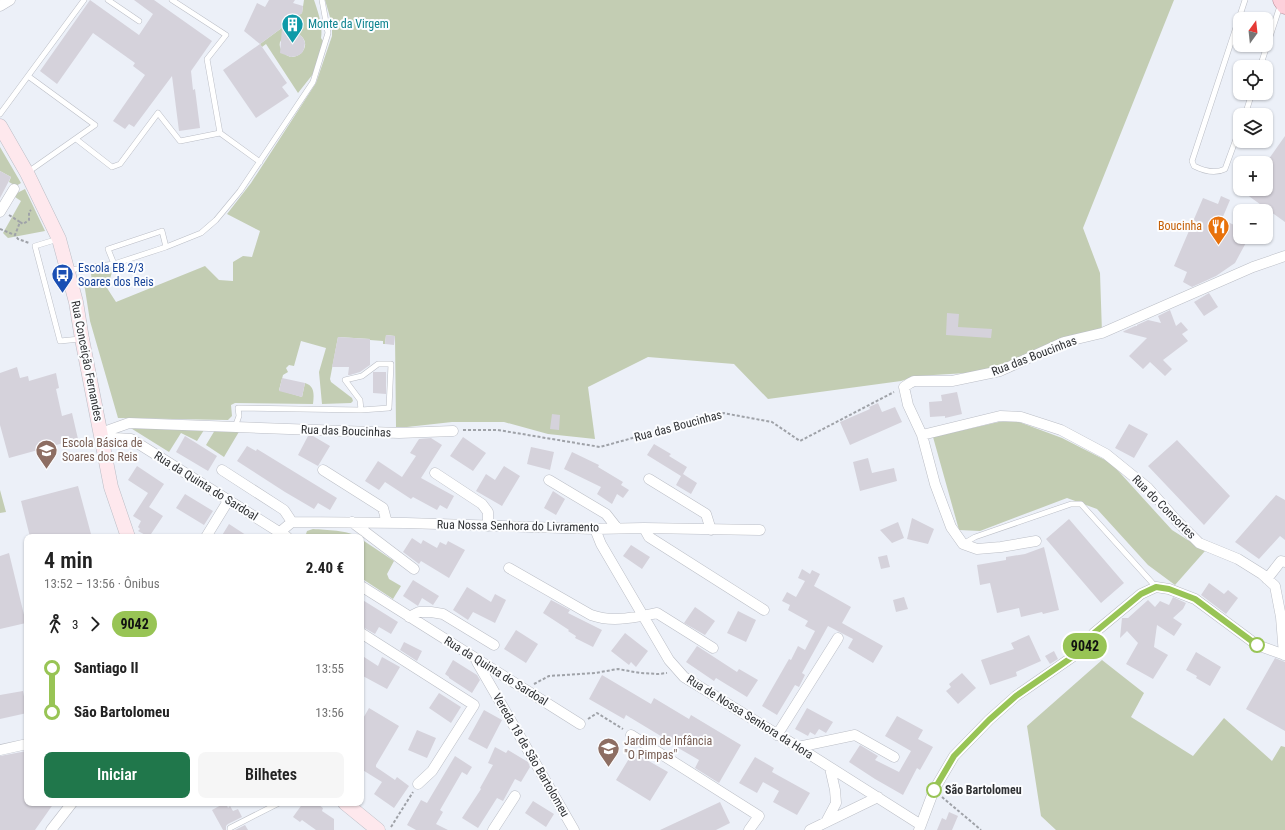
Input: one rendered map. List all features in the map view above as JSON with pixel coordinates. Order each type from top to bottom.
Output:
[{"type":"main road","name":"Rua Conceição Fernandes","points":[[0,126],[27,173],[39,198],[58,239],[68,270],[76,302],[111,487],[127,534]]},
{"type":"main road","points":[[349,806],[378,830]]},
{"type":"street","points":[[0,6],[10,0]]},
{"type":"street","points":[[1,211],[14,189]]},
{"type":"street","name":"Rua das Boucinhas","points":[[904,387],[914,381],[952,381],[1000,371],[1064,342],[1102,333],[1253,268],[1285,256]]},
{"type":"street","points":[[904,387],[908,405],[922,435],[935,484],[951,527],[964,544],[977,549],[1001,547],[1036,541]]},
{"type":"street","name":"Rua do Consortes","points":[[922,435],[1000,416],[1021,417],[1061,430],[1106,454],[1148,488],[1176,520],[1200,543],[1238,559],[1262,574],[1275,586],[1281,617],[1284,655]]},
{"type":"street","name":"Rua das Boucinhas","points":[[101,433],[129,423],[399,433],[453,430]]},
{"type":"street","name":"Rua da Quinta do Sardoal","points":[[101,433],[115,438],[131,439],[281,534]]},
{"type":"street","points":[[222,470],[284,510],[292,522],[284,534]]},
{"type":"street","points":[[323,470],[384,508],[387,523]]},
{"type":"street","points":[[435,473],[482,504],[488,512],[488,526]]},
{"type":"street","points":[[649,479],[706,514],[711,530]]},
{"type":"street","points":[[549,480],[606,514],[617,528]]},
{"type":"street","points":[[208,534],[228,501]]},
{"type":"street","name":"Rua Nossa Senhora do Livramento","points":[[292,522],[352,522],[595,529],[644,528],[760,530]]},
{"type":"street","points":[[352,522],[414,569]]},
{"type":"street","points":[[644,528],[649,537],[764,610]]},
{"type":"street","name":"Rua de Nossa Senhora da Hora","points":[[595,529],[600,544],[669,660],[684,677],[798,747],[878,798],[920,827]]},
{"type":"street","points":[[1268,579],[1282,561],[1285,562]]},
{"type":"street","points":[[509,568],[596,617],[614,620],[657,613],[713,648]]},
{"type":"street","points":[[920,827],[934,790],[954,756],[989,720],[1016,696],[1081,651],[1094,633],[1141,594],[1156,587],[1169,589],[1195,599],[1257,645],[1284,655]]},
{"type":"street","name":"Rua da Quinta do Sardoal","points":[[364,588],[580,724]]},
{"type":"street","points":[[409,617],[419,612],[443,614],[494,645]]},
{"type":"street","points":[[364,635],[474,705],[432,771],[418,784]]},
{"type":"street","points":[[777,735],[838,638]]},
{"type":"street","name":"Vereda 18 de São Bartolomeu","points":[[476,659],[574,830]]},
{"type":"street","points":[[631,735],[759,816],[749,830]]},
{"type":"street","points":[[798,747],[855,735],[894,757]]},
{"type":"street","points":[[0,750],[24,745]]},
{"type":"street","points":[[826,822],[836,803],[835,790],[830,768]]},
{"type":"street","points":[[493,830],[515,796]]},
{"type":"street","points":[[810,830],[878,798]]},
{"type":"street","points":[[51,830],[70,806]]},
{"type":"lane","points":[[0,114],[84,0]]},
{"type":"lane","points":[[108,0],[138,21]]},
{"type":"lane","points":[[172,0],[226,35],[207,59],[220,133],[260,162]]},
{"type":"lane","points":[[68,270],[114,264],[166,247],[201,233],[216,220],[240,191],[313,82],[328,33],[322,0]]},
{"type":"lane","points":[[1233,148],[1226,169],[1220,172],[1211,172],[1194,166],[1192,161],[1245,0]]},
{"type":"lane","points":[[1262,60],[1283,2]]},
{"type":"lane","points":[[27,173],[95,125],[28,76]]},
{"type":"lane","points":[[76,139],[112,167],[120,164],[158,113],[180,141],[220,133]]},
{"type":"lane","points":[[114,264],[108,249],[162,232],[166,247]]},
{"type":"lane","points":[[58,239],[35,246],[60,341],[82,339]]},
{"type":"lane","points":[[236,427],[239,416],[238,408],[361,410],[389,408],[391,364],[378,364],[362,376],[345,380],[360,400],[361,410]]},
{"type":"lane","points":[[964,544],[975,537],[1071,504],[1080,504],[1156,587]]},
{"type":"lane","points":[[229,829],[273,806]]},
{"type":"path","points":[[1,211],[23,224],[29,220],[29,212],[39,198]]},
{"type":"path","points":[[15,235],[20,222]]},
{"type":"path","points":[[0,229],[35,246]]},
{"type":"path","name":"Rua das Boucinhas","points":[[453,430],[498,430],[600,447],[723,412],[772,422],[800,441],[904,387]]},
{"type":"path","points":[[524,689],[549,676],[595,673],[618,669],[640,673],[658,674],[676,669]]},
{"type":"path","points":[[580,724],[597,713],[631,735]]},
{"type":"path","points":[[389,830],[418,784]]},
{"type":"path","points":[[934,790],[981,830]]},
{"type":"green space","points":[[304,0],[314,0],[320,19],[321,38],[323,41],[313,74],[298,93],[266,44],[262,47],[260,44],[302,13]],"holes":[[[294,32],[301,36],[305,41],[305,47],[299,55],[294,57],[288,56],[283,52],[280,42],[284,37]]]},
{"type":"green space","points":[[325,0],[1174,0],[1083,228],[1100,273],[1102,333],[1000,371],[917,376],[901,381],[768,399],[734,364],[648,357],[588,387],[595,439],[548,434],[504,422],[452,422],[396,427],[395,336],[386,335],[385,344],[383,344],[383,341],[370,339],[338,337],[330,379],[331,382],[352,398],[353,401],[351,403],[322,404],[319,372],[326,348],[301,341],[294,366],[289,365],[286,368],[288,372],[283,375],[279,390],[302,397],[305,383],[308,384],[311,386],[314,394],[313,404],[235,403],[231,405],[232,416],[228,420],[118,418],[90,321],[84,283],[92,282],[91,274],[114,266],[107,288],[116,302],[205,266],[219,280],[233,281],[233,262],[243,256],[252,257],[260,231],[227,214],[251,183],[316,83],[332,36],[332,24]]},
{"type":"green space","points":[[0,147],[21,183],[16,186],[9,182],[11,177],[0,171]]},
{"type":"green space","points":[[25,189],[45,231],[8,238],[3,233],[21,201],[15,197],[17,193]]},
{"type":"green space","points":[[1003,421],[1019,422],[1062,438],[1111,463],[1172,530],[1205,551],[1175,585],[1148,565],[1097,509],[1067,498],[980,531],[959,530],[933,437]]},
{"type":"green space","points":[[129,427],[204,430],[197,441],[181,433],[169,452]]},
{"type":"green space","points":[[215,430],[240,430],[224,457],[206,445]]},
{"type":"green space","points":[[0,490],[6,512],[0,513]]},
{"type":"green space","points":[[313,529],[330,530],[352,534],[306,534],[307,531]]},
{"type":"green space","points":[[364,541],[394,561],[387,574],[389,579],[401,586],[393,599],[364,580]]},
{"type":"green space","points":[[1102,660],[1144,693],[1131,717],[1193,756],[1224,718],[1272,761],[1281,746],[1285,747],[1285,830],[1056,830],[1041,816],[1027,726]]},
{"type":"building","points":[[90,0],[139,35],[153,14],[134,0],[154,0],[212,41],[191,71],[200,128],[179,131],[172,76],[134,127],[129,124],[125,129],[113,121],[145,75],[133,66],[135,63],[93,33],[57,84],[40,71]]},
{"type":"building","points":[[269,0],[295,0],[293,3],[303,6],[302,13],[260,44],[244,31],[257,3],[265,7]]},
{"type":"building","name":"Monte da Virgem","points":[[282,28],[299,34],[303,38],[305,43],[302,53],[291,57],[280,53]]},
{"type":"building","points":[[260,44],[287,83],[282,87],[289,96],[256,118],[223,70]]},
{"type":"building","points":[[1285,136],[1285,222],[1273,213],[1273,204],[1260,204],[1249,196],[1273,196],[1273,156],[1271,156]]},
{"type":"building","points":[[0,171],[11,177],[0,198]]},
{"type":"building","points":[[1221,196],[1230,200],[1222,219],[1233,224],[1233,244],[1245,244],[1235,263],[1216,276],[1192,287],[1183,282],[1187,272],[1174,266],[1203,198],[1218,204]]},
{"type":"building","points":[[1209,293],[1218,307],[1204,316],[1194,302]]},
{"type":"building","points":[[1170,310],[1176,326],[1181,322],[1188,330],[1182,334],[1188,341],[1163,360],[1172,369],[1165,376],[1150,362],[1143,369],[1129,356],[1147,338],[1123,332],[1148,320],[1161,323],[1158,316]]},
{"type":"building","points":[[947,313],[959,314],[958,327],[992,329],[991,338],[946,335]]},
{"type":"building","points":[[386,335],[395,336],[394,345],[385,344]]},
{"type":"building","points":[[338,337],[370,339],[370,365],[360,372],[350,375],[348,375],[349,367],[332,367]]},
{"type":"building","points":[[17,367],[20,378],[28,376],[29,381],[56,373],[59,388],[56,389],[62,416],[72,413],[78,439],[9,458],[0,425],[0,373]]},
{"type":"building","points":[[373,372],[386,372],[386,394],[373,393]]},
{"type":"building","points":[[282,378],[305,383],[302,397],[279,391]]},
{"type":"building","points":[[957,392],[962,414],[945,418],[945,416],[930,417],[929,402],[942,401],[941,395]]},
{"type":"building","points":[[878,403],[882,412],[895,407],[902,422],[850,445],[840,422],[870,409],[869,407]]},
{"type":"building","points":[[552,414],[560,415],[559,430],[550,429]]},
{"type":"building","points":[[1129,424],[1148,434],[1134,458],[1115,448]]},
{"type":"building","points":[[185,436],[217,456],[208,471],[176,452]]},
{"type":"building","points":[[308,436],[313,436],[330,446],[318,466],[298,455]]},
{"type":"building","points":[[463,437],[486,453],[473,471],[450,456]]},
{"type":"building","points":[[431,438],[442,445],[421,478],[454,496],[447,509],[440,505],[437,510],[413,497],[411,499],[385,482],[379,490],[365,481],[378,461],[402,477],[416,456],[410,453],[419,439]]},
{"type":"building","points":[[1177,440],[1230,496],[1204,525],[1148,466]]},
{"type":"building","points":[[654,444],[671,454],[669,456],[687,467],[683,474],[697,483],[691,494],[676,485],[681,476],[647,455]]},
{"type":"building","points":[[247,446],[256,451],[257,449],[337,498],[330,510],[318,503],[314,509],[237,461]]},
{"type":"building","points":[[531,447],[554,452],[550,470],[527,464]]},
{"type":"building","points":[[572,452],[599,465],[598,467],[623,482],[621,485],[629,490],[623,498],[617,494],[612,504],[597,494],[601,487],[564,469]]},
{"type":"building","points":[[868,458],[872,473],[894,468],[897,481],[860,491],[853,462]]},
{"type":"building","points":[[137,466],[164,484],[149,507],[163,516],[151,534],[144,534],[138,531],[140,529],[138,527],[141,521],[133,516],[148,493],[128,480]]},
{"type":"building","points":[[504,466],[520,476],[502,506],[476,491],[486,474],[495,480]]},
{"type":"building","points":[[78,486],[91,534],[29,534],[21,501]]},
{"type":"building","points":[[553,491],[565,499],[556,515],[544,508]]},
{"type":"building","points":[[185,494],[213,511],[204,525],[176,508]]},
{"type":"building","points":[[1276,495],[1285,500],[1285,540],[1280,536],[1259,559],[1235,542]]},
{"type":"building","points":[[912,518],[934,529],[928,544],[907,539]]},
{"type":"building","points":[[1069,519],[1124,583],[1101,603],[1046,539]]},
{"type":"building","points":[[898,522],[904,538],[892,543],[880,530]]},
{"type":"building","points":[[229,524],[244,534],[223,534]]},
{"type":"building","points":[[412,538],[421,544],[423,540],[437,548],[440,542],[446,545],[448,541],[465,550],[449,578],[421,561],[419,564],[403,552]]},
{"type":"building","points":[[631,545],[650,557],[642,569],[623,556]]},
{"type":"building","points":[[1044,547],[1059,610],[1021,617],[1019,608],[997,613],[990,583],[980,585],[977,565],[1006,560],[1006,557],[1025,554]]},
{"type":"building","points":[[9,553],[24,615],[24,623],[0,629],[0,556]]},
{"type":"building","points":[[887,555],[890,567],[881,569],[878,557]]},
{"type":"building","points":[[802,569],[810,574],[812,570],[820,574],[814,586],[851,607],[842,623],[883,646],[873,663],[848,648],[853,639],[828,626],[802,673],[805,675],[799,687],[795,685],[777,715],[762,706],[789,659],[791,660],[798,646],[805,650],[815,631],[805,626],[808,621],[788,610],[790,605],[782,601],[787,592],[796,597],[805,581],[798,578]]},
{"type":"building","points":[[413,580],[439,596],[433,605],[422,598],[418,606],[403,596]]},
{"type":"building","points":[[1209,583],[1224,594],[1228,590],[1238,598],[1226,614],[1201,595]]},
{"type":"building","points":[[467,587],[491,602],[495,594],[506,600],[495,623],[473,612],[468,620],[453,610]]},
{"type":"building","points":[[904,597],[908,609],[896,612],[893,600]]},
{"type":"building","points":[[1173,597],[1186,603],[1183,609],[1173,618],[1182,624],[1174,636],[1157,625],[1154,647],[1168,655],[1153,679],[1126,664],[1138,643],[1127,631],[1120,638],[1122,618],[1128,618],[1148,600],[1155,607],[1160,601],[1169,605]]},
{"type":"building","points":[[551,600],[570,610],[568,613],[602,630],[593,647],[575,638],[576,636],[568,631],[569,630],[543,613]]},
{"type":"building","points":[[364,601],[398,622],[391,634],[379,627],[375,634],[364,628]]},
{"type":"building","points":[[695,607],[715,621],[705,635],[684,623]]},
{"type":"building","points":[[738,611],[756,620],[746,642],[727,633]]},
{"type":"building","points":[[516,630],[538,644],[526,663],[504,649]]},
{"type":"building","points":[[625,633],[648,651],[636,667],[631,662],[629,665],[611,651]]},
{"type":"building","points":[[1029,635],[1041,661],[1016,672],[1017,676],[990,685],[981,660],[1014,649],[1011,643]]},
{"type":"building","points":[[404,642],[422,651],[417,661],[400,650]]},
{"type":"building","points":[[697,646],[737,672],[739,669],[758,680],[747,697],[716,678],[714,681],[686,662]]},
{"type":"building","points":[[1054,651],[1058,659],[1050,664],[1045,656]]},
{"type":"building","points":[[1196,652],[1221,667],[1210,686],[1186,670]]},
{"type":"building","points":[[364,657],[378,666],[382,657],[400,667],[387,689],[364,677]]},
{"type":"building","points":[[1275,658],[1285,662],[1285,731],[1246,709]]},
{"type":"building","points":[[453,660],[477,675],[480,680],[472,693],[445,674]]},
{"type":"building","points":[[962,673],[976,688],[958,704],[946,691],[951,687],[949,684]]},
{"type":"building","points":[[602,675],[651,704],[654,698],[689,719],[691,715],[741,745],[719,783],[695,768],[699,760],[626,715],[624,719],[589,699]]},
{"type":"building","points":[[23,691],[24,714],[0,719],[0,695]]},
{"type":"building","points":[[439,693],[461,707],[451,723],[429,708]]},
{"type":"building","points":[[369,708],[399,726],[376,765],[376,767],[395,780],[397,777],[409,786],[394,808],[374,794],[382,782],[364,771],[364,717]]},
{"type":"building","points":[[807,708],[833,722],[826,733],[819,729],[815,735],[810,732],[808,736],[795,729]]},
{"type":"building","points":[[484,710],[502,720],[487,749],[468,739]]},
{"type":"building","points":[[897,716],[923,730],[918,739],[933,747],[920,770],[917,768],[903,795],[849,762],[860,745],[878,756],[875,760],[899,772],[911,751],[885,736]]},
{"type":"building","points":[[417,730],[436,738],[427,758],[408,750]]},
{"type":"building","points":[[495,747],[506,753],[508,750],[528,762],[530,767],[521,782],[515,779],[503,801],[497,798],[478,828],[462,818],[481,789],[480,788],[493,765],[488,763]]},
{"type":"building","points":[[24,752],[24,806],[52,806],[35,830],[0,830],[0,756]]},
{"type":"building","points":[[633,752],[668,772],[650,801],[616,780]]},
{"type":"building","points":[[455,756],[472,767],[467,775],[462,772],[440,810],[443,812],[436,824],[448,830],[416,830],[407,825],[421,800],[427,803]]},
{"type":"building","points":[[755,757],[774,768],[772,772],[810,793],[797,815],[773,802],[779,791],[763,782],[757,793],[739,783]]},
{"type":"building","points":[[533,801],[554,814],[546,827],[525,813]]},
{"type":"building","points":[[720,802],[730,823],[716,830],[660,830]]},
{"type":"building","points":[[219,806],[227,806],[228,808],[230,806],[233,811],[238,809],[242,817],[228,824],[226,826],[226,830],[223,830],[212,810]]},
{"type":"building","points":[[301,806],[320,806],[323,808],[322,811],[334,819],[334,830],[316,830],[302,820],[300,822],[293,817]]},
{"type":"building","points":[[949,812],[958,816],[952,830],[937,830],[942,818],[946,820]]},
{"type":"building","points":[[245,825],[248,830],[235,830]]},
{"type":"bus line","name":"9042","points":[[934,790],[954,756],[989,720],[1016,696],[1081,651],[1094,633],[1141,594],[1156,587],[1169,589],[1195,599],[1257,645]]},
{"type":"place","name":"Monte da Virgem","points":[[293,44]]},
{"type":"place","name":"Boucinha","points":[[1218,246]]},
{"type":"place","name":"Escola EB 2/3 Soares dos Reis","points":[[63,294]]},
{"type":"place","name":"Escola Básica de Soares dos Reis","points":[[47,470]]},
{"type":"place","name":"Jardim de Infância \"O Pimpas\"","points":[[609,768]]},
{"type":"place","name":"São Bartolomeu","points":[[934,790]]}]
